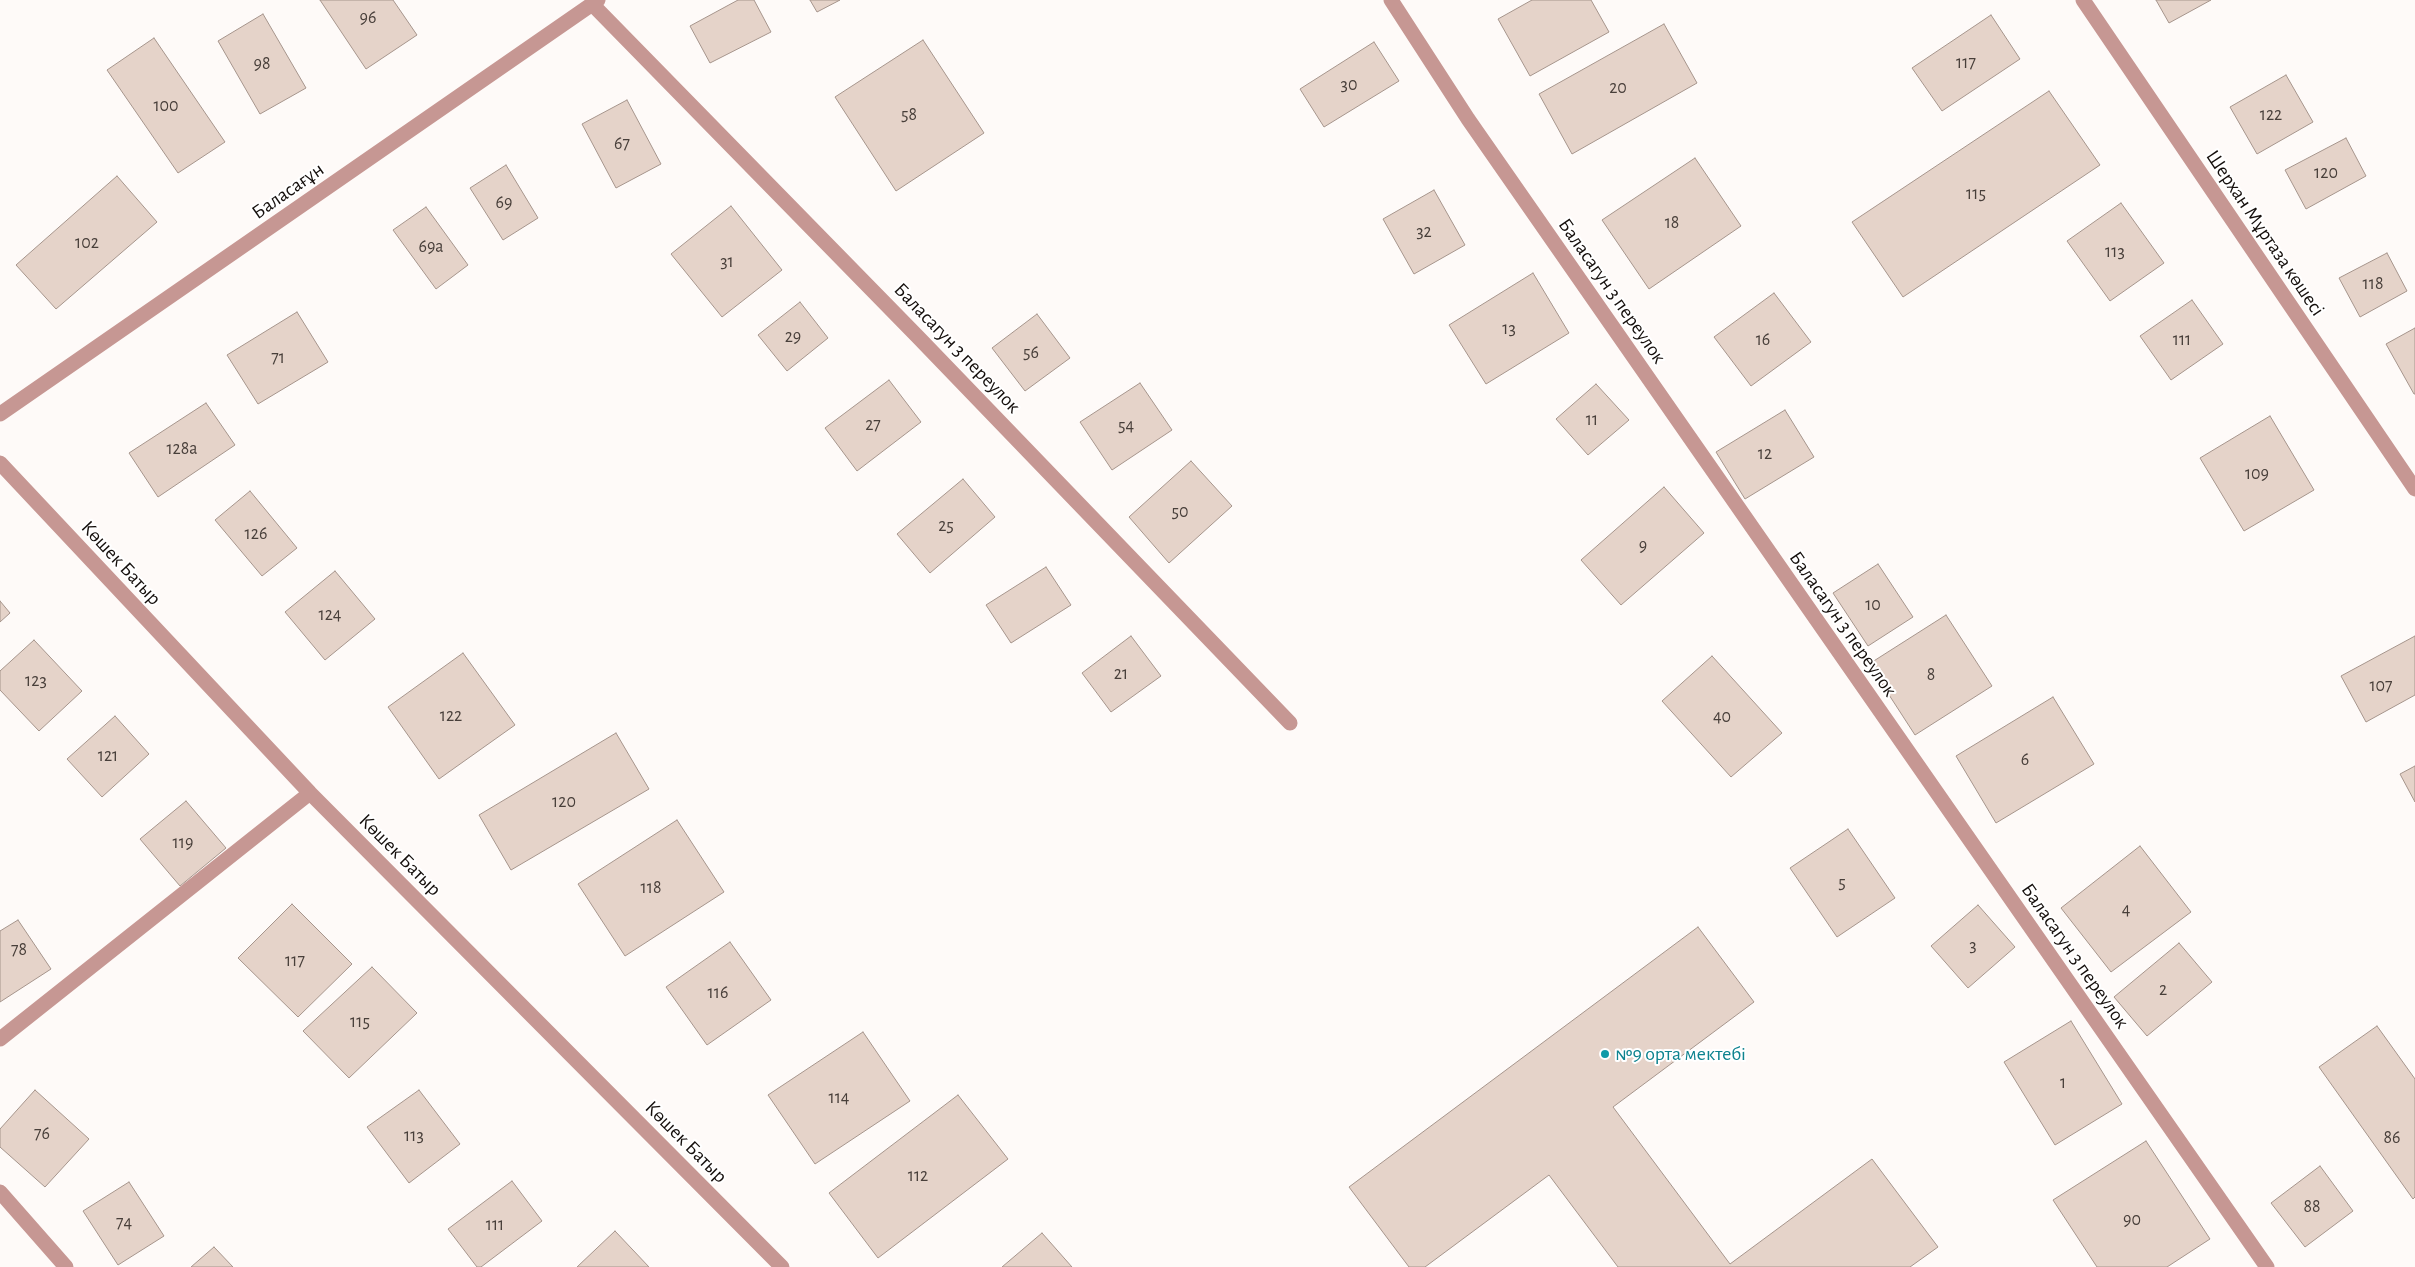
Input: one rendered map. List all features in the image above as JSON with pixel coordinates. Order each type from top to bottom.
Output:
[{"type":"street","name":"Баласагун 3 переулок","points":[[1391,0],[1468,119],[2267,1267]]},
{"type":"street","name":"Шерхан Мұртаза көшесі","points":[[2083,0],[2415,489]]},
{"type":"street","name":"Баласагун 3 переулок","points":[[595,2],[1290,722]]},
{"type":"street","name":"Баласағұн","points":[[0,414],[595,2]]},
{"type":"street","name":"Көшек Батыр","points":[[0,463],[310,793],[782,1267]]},
{"type":"street","points":[[0,1039],[310,793]]},
{"type":"street","points":[[0,1192],[66,1267]]},
{"type":"building","points":[[320,0],[393,0],[417,35],[366,69]]},
{"type":"building","points":[[738,0],[754,0],[771,32],[710,63],[690,26]]},
{"type":"building","points":[[810,0],[840,0],[817,12]]},
{"type":"building","points":[[1532,0],[1591,0],[1609,32],[1530,76],[1498,19]]},
{"type":"building","points":[[2156,0],[2211,0],[2169,23]]},
{"type":"building","points":[[263,14],[306,88],[260,114],[218,41]]},
{"type":"building","points":[[1991,15],[2020,59],[1942,111],[1912,68]]},
{"type":"building","points":[[1664,24],[1697,83],[1572,154],[1539,94]]},
{"type":"building","points":[[154,38],[225,142],[178,173],[107,70]]},
{"type":"building","points":[[923,40],[984,133],[896,191],[835,97]]},
{"type":"building","points":[[1374,42],[1399,81],[1324,127],[1300,89]]},
{"type":"building","points":[[2286,75],[2313,122],[2257,154],[2230,107]]},
{"type":"building","points":[[2049,91],[2100,165],[1903,297],[1852,222]]},
{"type":"building","points":[[627,100],[661,164],[616,188],[582,124]]},
{"type":"building","points":[[2346,138],[2366,176],[2306,209],[2285,170]]},
{"type":"building","points":[[1695,158],[1741,226],[1649,289],[1602,220]]},
{"type":"building","points":[[506,165],[538,218],[503,240],[470,188]]},
{"type":"building","points":[[117,176],[157,222],[56,309],[16,265]]},
{"type":"building","points":[[1434,190],[1465,245],[1414,274],[1383,219]]},
{"type":"building","points":[[2121,203],[2164,263],[2110,301],[2067,241]]},
{"type":"building","points":[[731,206],[782,270],[722,317],[671,254]]},
{"type":"building","points":[[426,207],[468,265],[436,289],[393,230]]},
{"type":"building","points":[[2387,253],[2407,291],[2360,317],[2339,278]]},
{"type":"building","points":[[1533,273],[1569,333],[1486,384],[1449,325]]},
{"type":"building","points":[[1774,293],[1811,342],[1751,386],[1714,337]]},
{"type":"building","points":[[2192,300],[2223,344],[2171,380],[2140,336]]},
{"type":"building","points":[[800,302],[828,338],[787,371],[758,335]]},
{"type":"building","points":[[297,312],[328,362],[258,404],[227,355]]},
{"type":"building","points":[[1037,314],[1070,358],[1025,391],[992,348]]},
{"type":"building","points":[[2415,328],[2415,394],[2414,394],[2386,344]]},
{"type":"building","points":[[889,380],[921,422],[857,471],[825,428]]},
{"type":"building","points":[[1140,383],[1172,430],[1112,470],[1080,422]]},
{"type":"building","points":[[1596,384],[1629,420],[1588,455],[1556,419]]},
{"type":"building","points":[[206,403],[235,445],[158,497],[129,453]]},
{"type":"building","points":[[1785,410],[1814,457],[1745,499],[1716,452]]},
{"type":"building","points":[[2270,416],[2314,490],[2244,531],[2200,458]]},
{"type":"building","points":[[1191,461],[1232,506],[1169,563],[1129,517]]},
{"type":"building","points":[[963,479],[995,517],[930,573],[897,534]]},
{"type":"building","points":[[1664,487],[1704,533],[1621,605],[1581,560]]},
{"type":"building","points":[[250,491],[297,548],[262,576],[215,520]]},
{"type":"building","points":[[1878,564],[1913,617],[1868,646],[1833,593]]},
{"type":"building","points":[[1046,567],[1071,605],[1011,643],[986,605]]},
{"type":"building","points":[[335,571],[375,619],[325,660],[285,612]]},
{"type":"building","points":[[0,601],[10,613],[0,622]]},
{"type":"building","points":[[1946,615],[1992,686],[1915,735],[1869,664]]},
{"type":"building","points":[[1131,636],[1161,676],[1111,712],[1082,673]]},
{"type":"building","points":[[2415,636],[2415,695],[2366,722],[2341,676]]},
{"type":"building","points":[[34,640],[82,691],[39,731],[0,690],[0,671]]},
{"type":"building","points":[[463,653],[515,725],[439,779],[388,707]]},
{"type":"building","points":[[1712,656],[1782,733],[1731,777],[1662,701]]},
{"type":"building","points":[[2053,697],[2094,764],[1996,823],[1956,756]]},
{"type":"building","points":[[115,716],[149,754],[102,797],[67,759]]},
{"type":"building","points":[[616,733],[649,789],[511,870],[479,815]]},
{"type":"building","points":[[2415,766],[2415,802],[2400,774]]},
{"type":"building","points":[[186,801],[226,848],[180,886],[140,839]]},
{"type":"building","points":[[677,820],[724,892],[625,956],[578,884]]},
{"type":"building","points":[[1848,829],[1895,898],[1837,937],[1790,868]]},
{"type":"building","points":[[2140,846],[2191,912],[2111,972],[2061,908]]},
{"type":"building","points":[[292,904],[352,964],[298,1017],[238,958]]},
{"type":"building","points":[[1978,905],[2015,947],[1968,988],[1931,946]]},
{"type":"building","points":[[18,920],[51,969],[0,1002],[0,931]]},
{"type":"building","name":"№9 орта мектебі","points":[[1698,927],[1754,1002],[1613,1107],[1730,1264],[1872,1159],[1938,1247],[1910,1267],[1618,1267],[1549,1175],[1425,1267],[1409,1267],[1349,1187]]},
{"type":"building","points":[[730,942],[771,1000],[707,1045],[666,987]]},
{"type":"building","points":[[2179,943],[2212,982],[2147,1036],[2114,997]]},
{"type":"building","points":[[372,967],[417,1013],[349,1078],[303,1031]]},
{"type":"building","points":[[2071,1021],[2122,1104],[2055,1145],[2004,1062]]},
{"type":"building","points":[[2377,1026],[2415,1079],[2415,1197],[2413,1199],[2319,1067]]},
{"type":"building","points":[[863,1032],[910,1101],[815,1164],[768,1095]]},
{"type":"building","points":[[35,1090],[89,1139],[45,1187],[0,1147],[0,1129]]},
{"type":"building","points":[[419,1090],[460,1144],[409,1183],[367,1127]]},
{"type":"building","points":[[958,1095],[1008,1159],[878,1258],[829,1193]]},
{"type":"building","points":[[2146,1141],[2210,1239],[2167,1267],[2097,1267],[2053,1200]]},
{"type":"building","points":[[2320,1166],[2353,1211],[2305,1247],[2271,1203]]},
{"type":"building","points":[[512,1181],[542,1221],[481,1267],[477,1267],[448,1229]]},
{"type":"building","points":[[129,1182],[164,1236],[118,1265],[83,1211]]},
{"type":"building","points":[[615,1231],[649,1267],[577,1267]]},
{"type":"building","points":[[1042,1233],[1072,1267],[1002,1267]]},
{"type":"building","points":[[214,1247],[233,1267],[191,1267]]},
{"type":"place","name":"№9 орта мектебі","points":[[1605,1054]]}]
